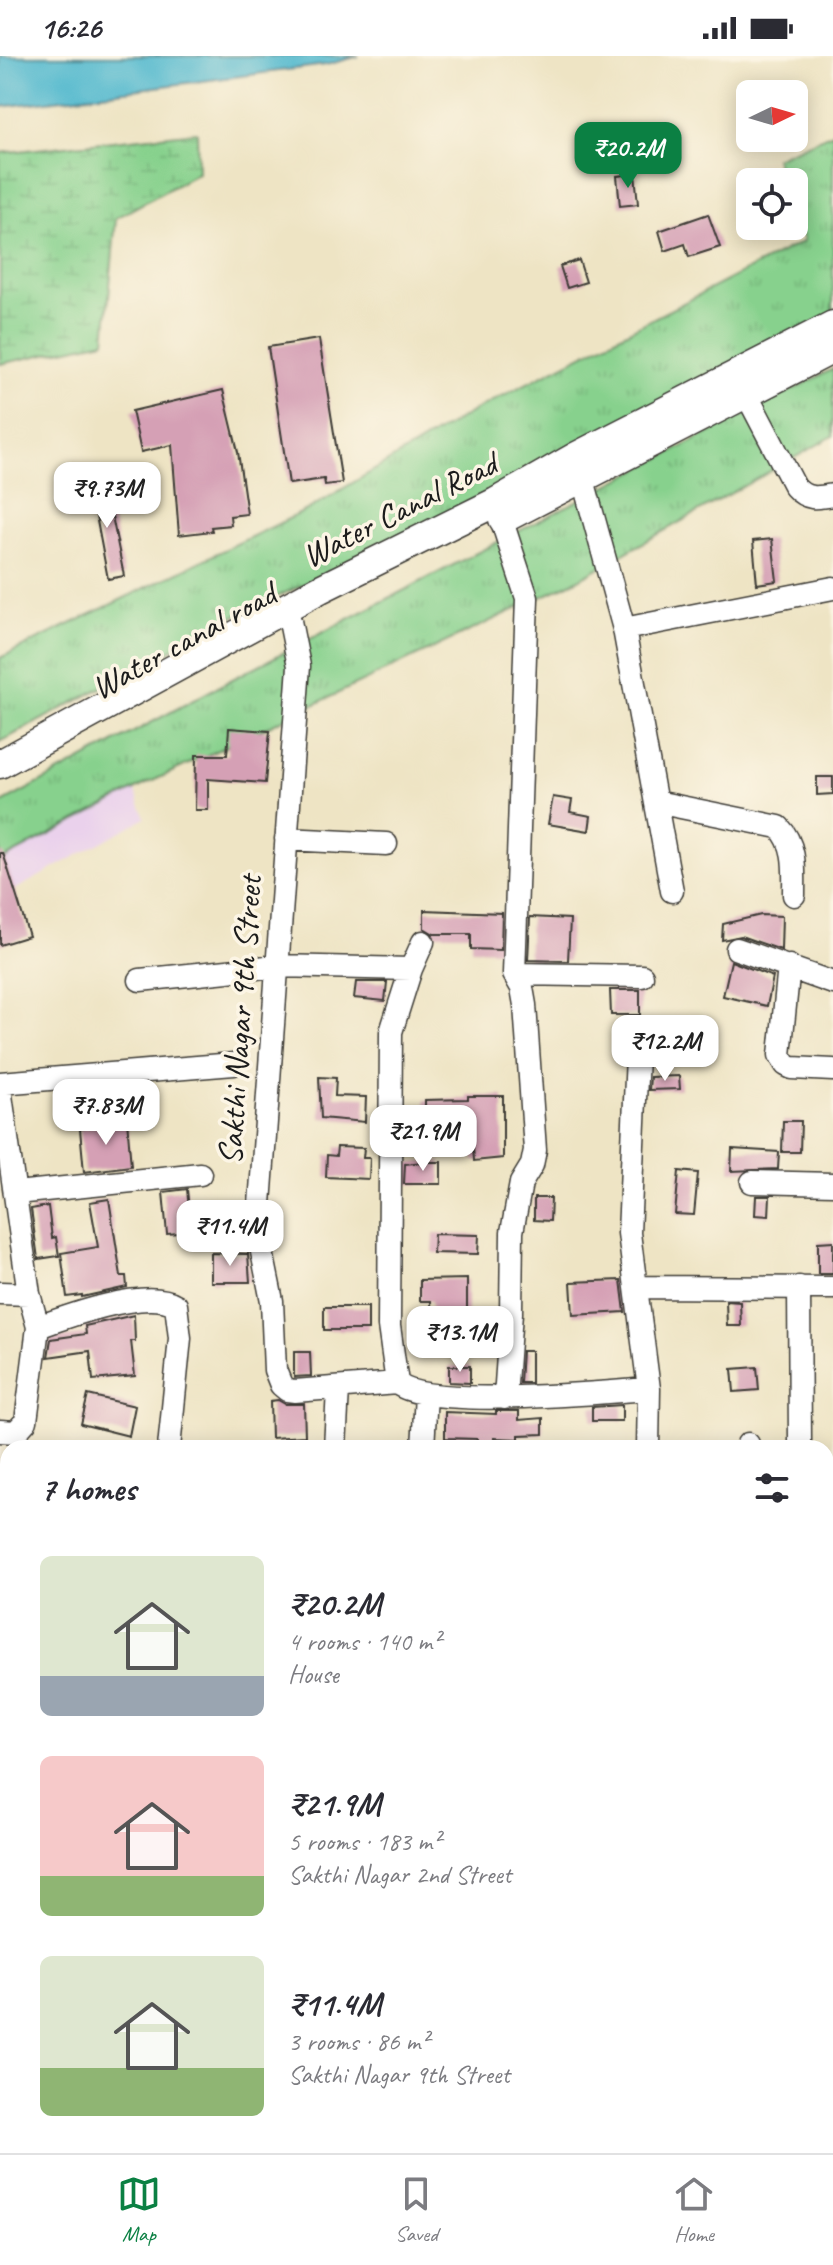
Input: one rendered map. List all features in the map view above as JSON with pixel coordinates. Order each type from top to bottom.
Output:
[{"type":"main road","name":"Water Canal Road","points":[[0,764],[312,593],[499,511],[741,384],[833,325]]},
{"type":"main road","points":[[741,384],[833,349]]},
{"type":"main road","name":"Water canal road","points":[[0,784],[290,621],[499,511]]},
{"type":"street","points":[[741,384],[795,487],[801,494],[813,498],[833,495]]},
{"type":"street","points":[[580,467],[624,629],[672,891]]},
{"type":"street","points":[[499,511],[527,598],[514,974],[522,988],[525,1005],[535,1150],[532,1165],[521,1183],[512,1232],[511,1313],[505,1398]]},
{"type":"street","points":[[624,629],[833,588]]},
{"type":"street","name":"Sakthi Nagar 9th Street","points":[[290,621],[299,666],[258,1232],[272,1301],[275,1370],[281,1385],[287,1390],[397,1383],[404,1389],[426,1394],[505,1398],[649,1389]]},
{"type":"street","points":[[656,802],[779,827],[793,849],[794,895]]},
{"type":"street","points":[[286,839],[386,844]]},
{"type":"street","points":[[397,1383],[389,1326],[391,1032],[423,942]]},
{"type":"street","points":[[737,949],[833,983]]},
{"type":"street","points":[[140,980],[276,966],[411,969]]},
{"type":"street","points":[[789,966],[780,1055],[792,1068],[833,1070]]},
{"type":"street","points":[[514,974],[642,976]]},
{"type":"street","points":[[638,1034],[629,1233],[649,1389],[648,1440]]},
{"type":"street","points":[[0,1431],[16,1432],[26,1421],[38,1327],[29,1294],[0,1086],[234,1064]]},
{"type":"street","points":[[16,1193],[200,1174]]},
{"type":"street","points":[[752,1182],[833,1184]]},
{"type":"street","points":[[638,1287],[833,1288]]},
{"type":"street","points":[[799,1287],[800,1440]]},
{"type":"street","points":[[0,1293],[29,1294]]},
{"type":"street","points":[[38,1327],[91,1308],[149,1300],[168,1300],[176,1305],[180,1338],[170,1440]]},
{"type":"street","points":[[335,1440],[338,1389]]},
{"type":"street","points":[[423,1440],[426,1394]]},
{"type":"shaded area","points":[[119,747],[145,818],[0,898],[0,814]]},
{"type":"green space","points":[[197,132],[198,173],[116,218],[105,341],[0,364],[0,153]]},
{"type":"green space","points":[[833,133],[833,313],[491,492],[235,616],[0,742],[0,658],[307,510],[475,410],[808,240],[808,168],[778,168],[775,158],[789,152],[808,152],[808,144]]},
{"type":"green space","points":[[833,369],[833,436],[575,581],[140,787],[0,861],[0,804],[238,676]]},
{"type":"water","points":[[0,56],[359,56],[326,65],[0,107]]},
{"type":"building","points":[[635,174],[638,204],[620,206],[617,176]]},
{"type":"building","points":[[708,214],[720,247],[689,257],[685,244],[665,251],[659,231]]},
{"type":"building","points":[[579,260],[586,282],[567,288],[560,266]]},
{"type":"building","points":[[319,339],[342,483],[325,485],[324,479],[289,484],[268,347]]},
{"type":"building","points":[[223,390],[238,452],[247,514],[230,516],[231,525],[211,527],[212,531],[179,535],[172,445],[141,452],[132,411]]},
{"type":"building","points":[[105,481],[124,576],[108,579],[90,484]]},
{"type":"building","points":[[772,539],[777,581],[757,584],[753,541]]},
{"type":"building","points":[[229,728],[270,731],[265,783],[208,779],[208,810],[195,810],[196,755],[227,755]]},
{"type":"building","points":[[817,777],[833,777],[833,794],[817,795]]},
{"type":"building","points":[[553,797],[572,800],[570,812],[591,816],[589,831],[548,824]]},
{"type":"building","points":[[0,853],[3,853],[29,936],[0,945]]},
{"type":"building","points":[[424,910],[502,913],[501,950],[471,949],[471,934],[434,934],[424,928]]},
{"type":"building","points":[[761,915],[782,916],[781,950],[741,936],[722,940],[723,924]]},
{"type":"building","points":[[530,917],[570,919],[568,961],[528,960]]},
{"type":"building","points":[[731,961],[773,977],[767,1006],[723,996]]},
{"type":"building","points":[[356,982],[387,982],[385,1001],[354,998]]},
{"type":"building","points":[[610,990],[640,990],[640,1015],[611,1015]]},
{"type":"building","points":[[679,1076],[680,1089],[649,1090],[650,1077]]},
{"type":"building","points":[[319,1077],[336,1078],[335,1096],[366,1097],[365,1122],[321,1118]]},
{"type":"building","points":[[468,1096],[503,1096],[503,1158],[474,1161],[473,1146],[466,1146],[465,1124],[425,1127],[425,1100],[468,1099]]},
{"type":"building","points":[[127,1120],[131,1166],[84,1172],[80,1129]]},
{"type":"building","points":[[783,1121],[801,1121],[800,1152],[782,1152]]},
{"type":"building","points":[[337,1147],[364,1148],[363,1158],[370,1158],[369,1179],[326,1177],[327,1155],[336,1156]]},
{"type":"building","points":[[732,1149],[779,1152],[778,1169],[731,1171]]},
{"type":"building","points":[[441,1162],[441,1184],[404,1184],[405,1164]]},
{"type":"building","points":[[679,1171],[698,1173],[694,1215],[675,1214]]},
{"type":"building","points":[[187,1189],[191,1232],[167,1234],[163,1192]]},
{"type":"building","points":[[756,1196],[770,1196],[769,1216],[755,1215]]},
{"type":"building","points":[[534,1198],[551,1198],[550,1221],[534,1220]]},
{"type":"building","points":[[109,1199],[121,1276],[126,1276],[127,1287],[82,1297],[67,1297],[61,1253],[98,1247],[90,1202]]},
{"type":"building","points":[[48,1206],[52,1238],[56,1237],[59,1256],[38,1259],[31,1209]]},
{"type":"building","points":[[434,1234],[479,1235],[478,1254],[433,1253]]},
{"type":"building","points":[[833,1241],[833,1274],[818,1274],[818,1242]]},
{"type":"building","points":[[211,1253],[248,1254],[250,1282],[211,1282]]},
{"type":"building","points":[[467,1279],[470,1333],[432,1333],[431,1301],[420,1301],[420,1280]]},
{"type":"building","points":[[621,1280],[625,1312],[573,1315],[571,1282]]},
{"type":"building","points":[[726,1301],[740,1302],[741,1326],[727,1326]]},
{"type":"building","points":[[324,1307],[368,1307],[368,1330],[324,1330]]},
{"type":"building","points":[[134,1315],[135,1341],[131,1341],[135,1376],[93,1380],[90,1351],[48,1357],[51,1339],[86,1334],[85,1326]]},
{"type":"building","points":[[522,1351],[531,1351],[531,1383],[520,1383]]},
{"type":"building","points":[[294,1352],[310,1352],[311,1376],[294,1377]]},
{"type":"building","points":[[449,1366],[470,1366],[470,1383],[449,1382]]},
{"type":"building","points":[[757,1367],[759,1390],[734,1392],[732,1369]]},
{"type":"building","points":[[88,1395],[135,1406],[129,1436],[81,1424]]},
{"type":"building","points":[[278,1400],[285,1404],[304,1404],[305,1436],[271,1438],[270,1401]]},
{"type":"building","points":[[622,1405],[622,1421],[592,1421],[592,1407]]},
{"type":"building","points":[[496,1411],[519,1411],[519,1420],[543,1418],[543,1434],[519,1435],[519,1439],[445,1438],[445,1412],[496,1414]]}]
